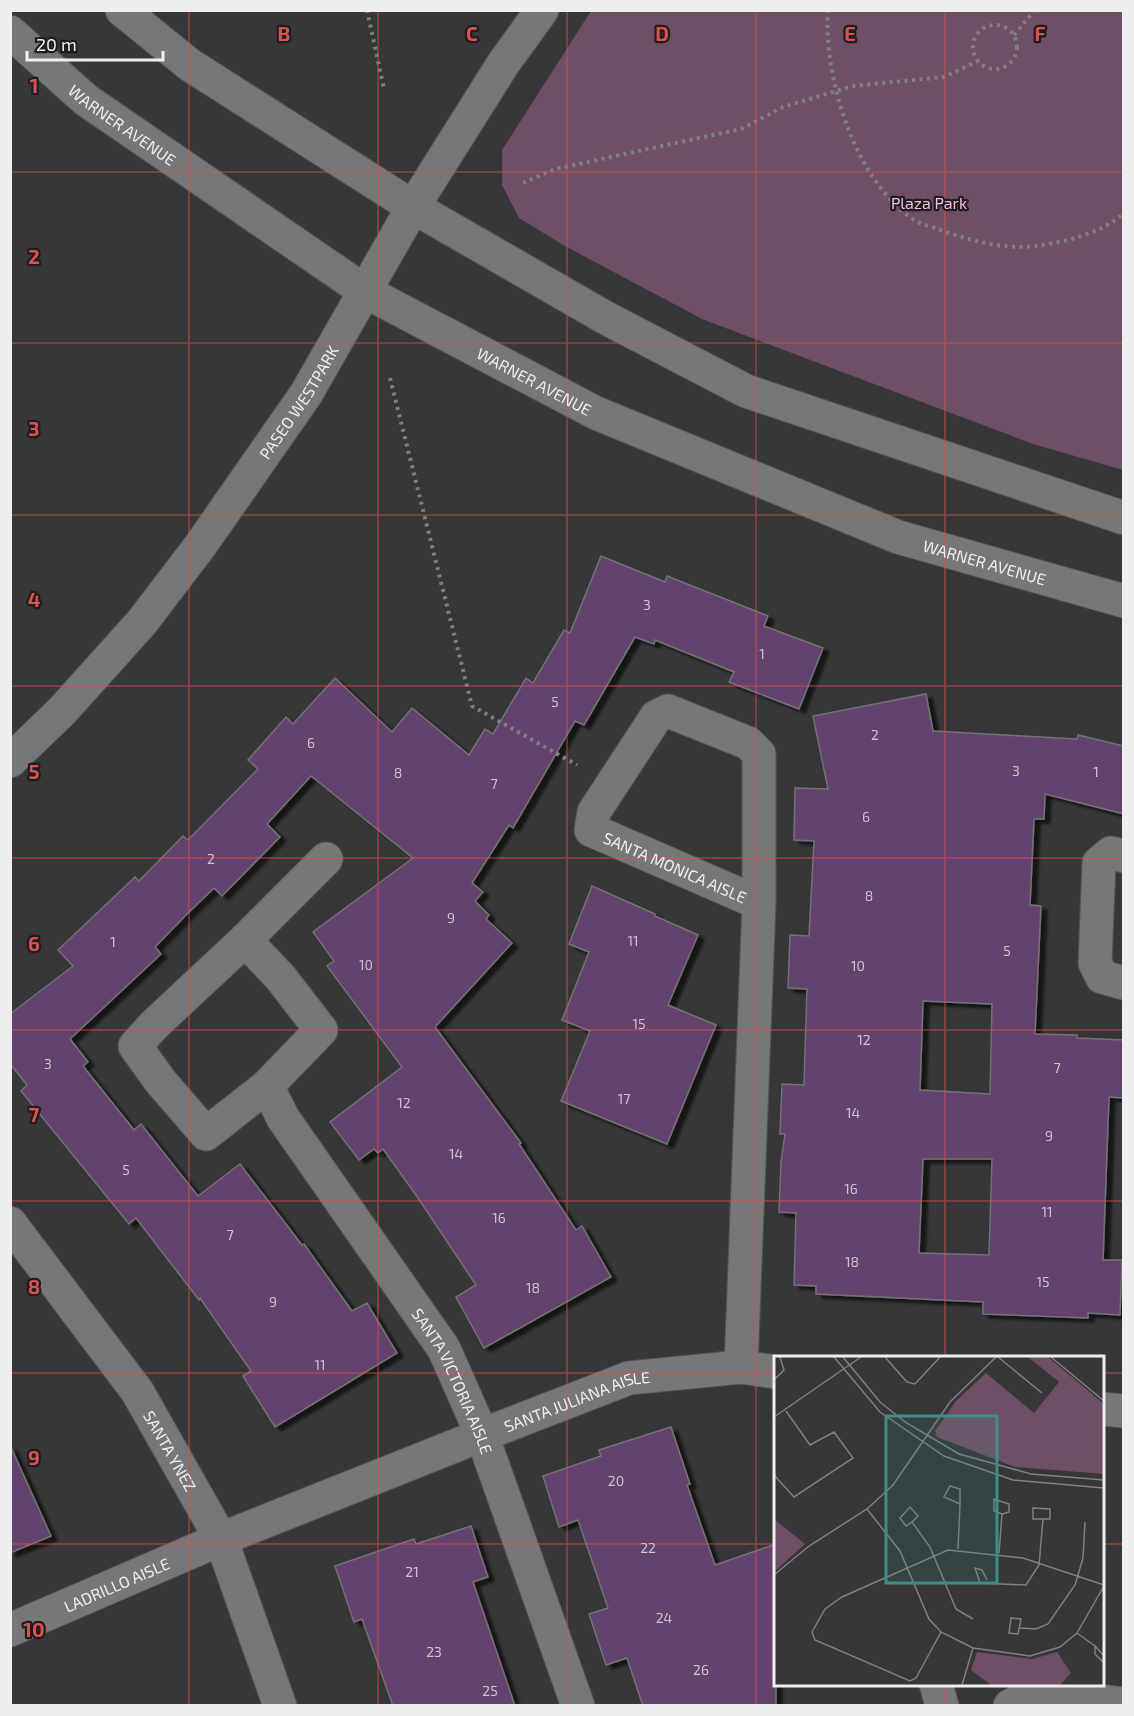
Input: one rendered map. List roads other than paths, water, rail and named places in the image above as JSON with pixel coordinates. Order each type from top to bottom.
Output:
[{"type":"street","points":[[122,10],[190,64],[413,207],[606,318],[746,391],[1124,518]]},
{"type":"street","name":"PASEO WESTPARK","points":[[10,761],[62,711],[142,622],[200,546],[306,394],[413,207],[503,64],[542,10]]},
{"type":"street","name":"WARNER AVENUE","points":[[10,32],[86,100],[366,292],[596,413],[898,537],[1124,601]]},
{"type":"street","name":"SANTA MONICA AISLE","points":[[741,1367],[759,903],[759,754],[748,743],[668,711],[656,717],[594,812],[591,830],[759,903]]},
{"type":"street","points":[[1124,856],[1111,853],[1099,863],[1095,963],[1102,977],[1124,983]]},
{"type":"street","points":[[244,940],[281,978],[321,1030],[267,1086],[206,1134],[161,1082],[135,1046],[326,859]]},
{"type":"street","name":"SANTA VICTORIA AISLE","points":[[267,1086],[283,1118],[444,1349],[482,1435],[579,1706]]},
{"type":"street","name":"SANTA YNEZ","points":[[10,1223],[137,1391],[221,1539],[280,1706]]},
{"type":"street","name":"SANTA JULIANA AISLE","points":[[221,1539],[629,1378],[741,1367],[774,1372]]},
{"type":"street","points":[[1104,1409],[1124,1411]]},
{"type":"street","name":"LADRILLO AISLE","points":[[10,1630],[221,1539]]},
{"type":"street","points":[[937,1686],[942,1706]]},
{"type":"street","points":[[1026,1694],[1124,1704]]},
{"type":"park label","name":"Plaza Park","points":[[929,202]]}]
